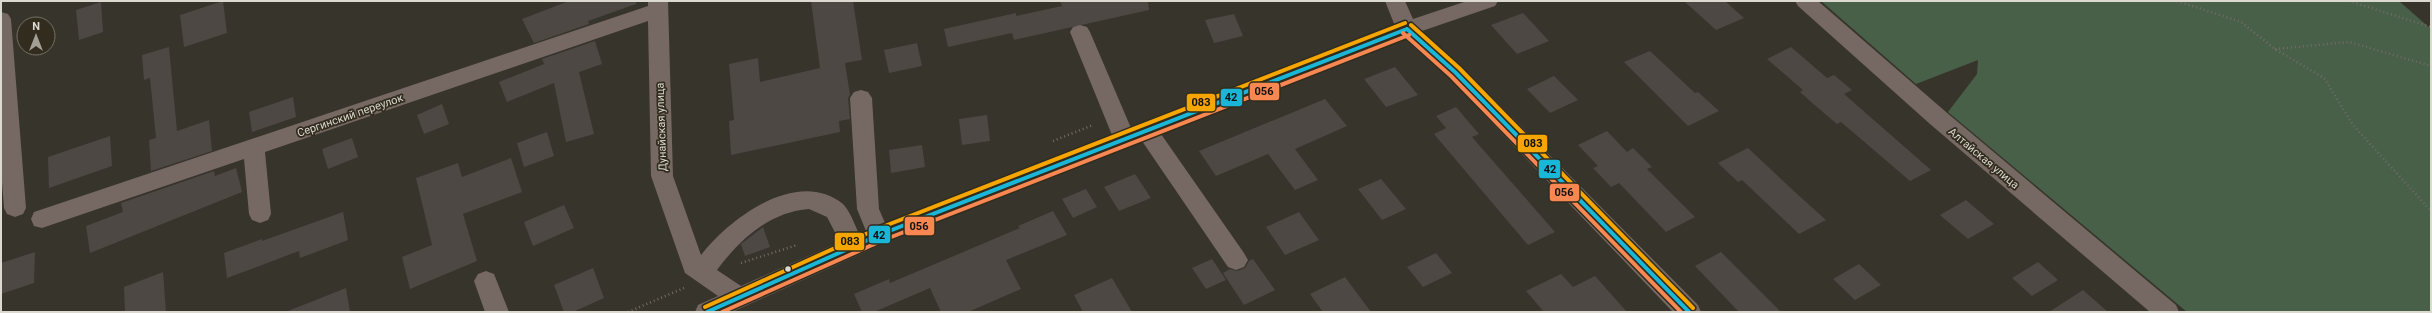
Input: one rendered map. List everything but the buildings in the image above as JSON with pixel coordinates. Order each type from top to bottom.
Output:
[{"type":"street","points":[[1395,1],[1407,29],[1455,72],[1682,310]]},
{"type":"street","points":[[707,312],[879,235],[1407,29],[1488,1]]},
{"type":"street","name":"Алтайская улица","points":[[1805,1],[1938,118],[2167,312]]},
{"type":"street","name":"Сергинский переулок","points":[[42,220],[254,148],[658,6]]},
{"type":"street","name":"Дунайская улица","points":[[658,6],[662,176],[693,266],[738,297]]},
{"type":"street","points":[[1,19],[15,208]]},
{"type":"street","points":[[1080,32],[1125,140]]},
{"type":"street","points":[[862,98],[868,209],[879,235]]},
{"type":"street","points":[[1147,131],[1236,260]]},
{"type":"street","points":[[254,148],[260,214]]},
{"type":"street","points":[[702,272],[731,237],[762,212],[793,201],[812,200],[836,211],[854,246]]},
{"type":"street","points":[[486,281],[497,312]]},
{"type":"path","points":[[2177,1],[2241,22],[2275,49],[2324,78],[2353,125],[2431,211]]},
{"type":"path","points":[[2349,1],[2431,27]]},
{"type":"path","points":[[2275,49],[2349,42],[2431,66]]},
{"type":"green space","points":[[1821,1],[2399,1],[2431,29],[2431,312],[2187,312],[1948,112],[1977,74],[1978,60],[1916,84]]},
{"type":"transit line","name":"083","points":[[705,307],[877,229],[1405,23]]},
{"type":"transit line","name":"083","points":[[1411,25],[1459,68],[1693,308]]},
{"type":"transit line","name":"42","points":[[1407,29],[1455,72],[1689,312]]},
{"type":"transit line","name":"42","points":[[707,312],[879,235],[1407,29]]},
{"type":"transit line","name":"056","points":[[1403,33],[1451,76],[1681,312]]},
{"type":"transit line","name":"056","points":[[722,312],[881,241],[1409,35]]}]
